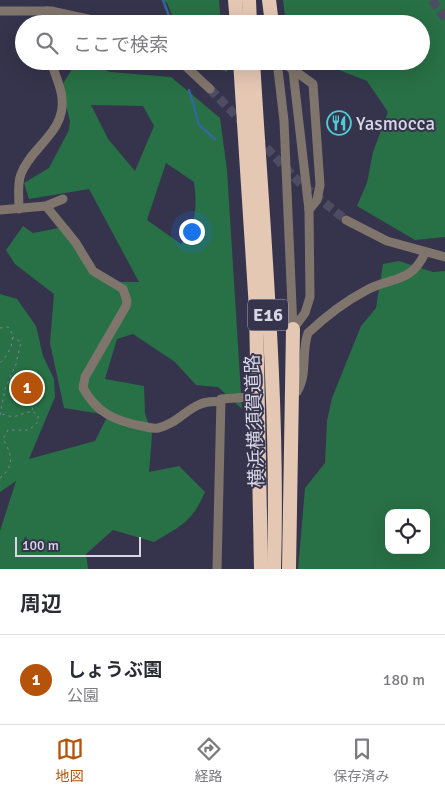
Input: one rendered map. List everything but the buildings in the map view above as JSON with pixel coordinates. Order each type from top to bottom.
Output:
[{"type":"highway","points":[[249,0],[250,15]]},
{"type":"highway","points":[[269,0],[271,15]]},
{"type":"highway","name":"横浜横須賀道路","points":[[241,70],[256,310],[261,569]]},
{"type":"highway","name":"横浜横須賀道路","points":[[254,70],[273,403],[276,500],[274,569]]},
{"type":"highway","points":[[289,569],[293,329]]},
{"type":"street","points":[[0,11],[47,11],[67,15]]},
{"type":"street","points":[[47,11],[47,15]]},
{"type":"street","points":[[19,208],[20,176],[59,121],[62,98],[54,70]]},
{"type":"street","points":[[190,70],[210,89]]},
{"type":"street","points":[[278,70],[284,121],[293,329]]},
{"type":"street","points":[[293,71],[309,210],[310,297],[305,313],[293,329]]},
{"type":"street","points":[[293,71],[304,76],[313,84],[315,94],[320,185],[317,200],[309,210]]},
{"type":"street","points":[[0,210],[46,206],[63,199]]},
{"type":"street","points":[[46,206],[76,243],[93,271],[123,290],[126,296],[126,306],[85,377],[83,388],[110,418],[120,422],[156,428],[171,422],[198,403],[208,400],[221,402]]},
{"type":"street","points":[[346,220],[387,241],[445,258]]},
{"type":"street","points":[[297,392],[303,376],[305,341],[308,333],[365,290],[409,275],[418,268],[425,253]]},
{"type":"street","points":[[216,569],[221,399],[249,397]]},
{"type":"path","points":[[0,328],[8,327],[13,337],[22,342],[5,389],[1,414],[13,417],[32,411]]},
{"type":"path","points":[[0,363],[10,349],[13,337]]},
{"type":"path","points":[[32,411],[38,392],[40,375]]},
{"type":"path","points":[[10,379],[14,384],[21,384],[38,392]]},
{"type":"path","points":[[0,478],[10,466],[12,454],[3,439],[4,434],[8,430],[29,430],[34,427],[38,422],[38,416],[32,411]]},
{"type":"green space","points":[[163,0],[219,0],[220,15],[172,15],[167,3]]},
{"type":"green space","points":[[283,0],[445,0],[445,237],[415,240],[357,206],[367,183],[373,152],[388,112],[367,81],[339,70],[430,70],[430,15],[285,15]]},
{"type":"green space","points":[[71,70],[105,70],[171,77],[220,118],[227,170],[242,409],[218,387],[196,385],[175,362],[133,334],[117,339],[105,379],[144,386],[145,413],[152,435],[149,472],[179,466],[205,492],[200,502],[185,522],[154,542],[113,530],[86,554],[88,569],[0,569],[0,531],[16,481],[0,492],[0,294],[17,299],[36,326],[43,356],[54,379],[55,397],[29,459],[95,441],[108,415],[64,408],[50,343],[54,294],[15,264],[6,250],[23,226],[33,233],[69,226],[103,282],[139,282],[89,189],[29,199],[24,183],[49,168],[69,130],[70,121],[61,87]],"holes":[[[91,105],[143,106],[154,126],[135,171],[108,139]],[[166,163],[194,182],[195,214],[190,229],[181,244],[147,220]]]},
{"type":"green space","points":[[399,261],[433,272],[445,271],[445,569],[298,569],[305,488],[325,463],[327,421],[332,398],[361,326],[376,308],[383,264]]},
{"type":"waterway","points":[[163,0],[169,15]]},
{"type":"waterway","points":[[189,90],[199,125],[215,139]]},
{"type":"tunnel","points":[[432,0],[445,18]]},
{"type":"tunnel","points":[[210,89],[245,125]]},
{"type":"tunnel","points":[[257,138],[300,183],[346,220]]},
{"type":"place","name":"Yasmocca","points":[[339,123]]},
{"type":"place","name":"しょうぶ園","points":[[27,388]]}]
